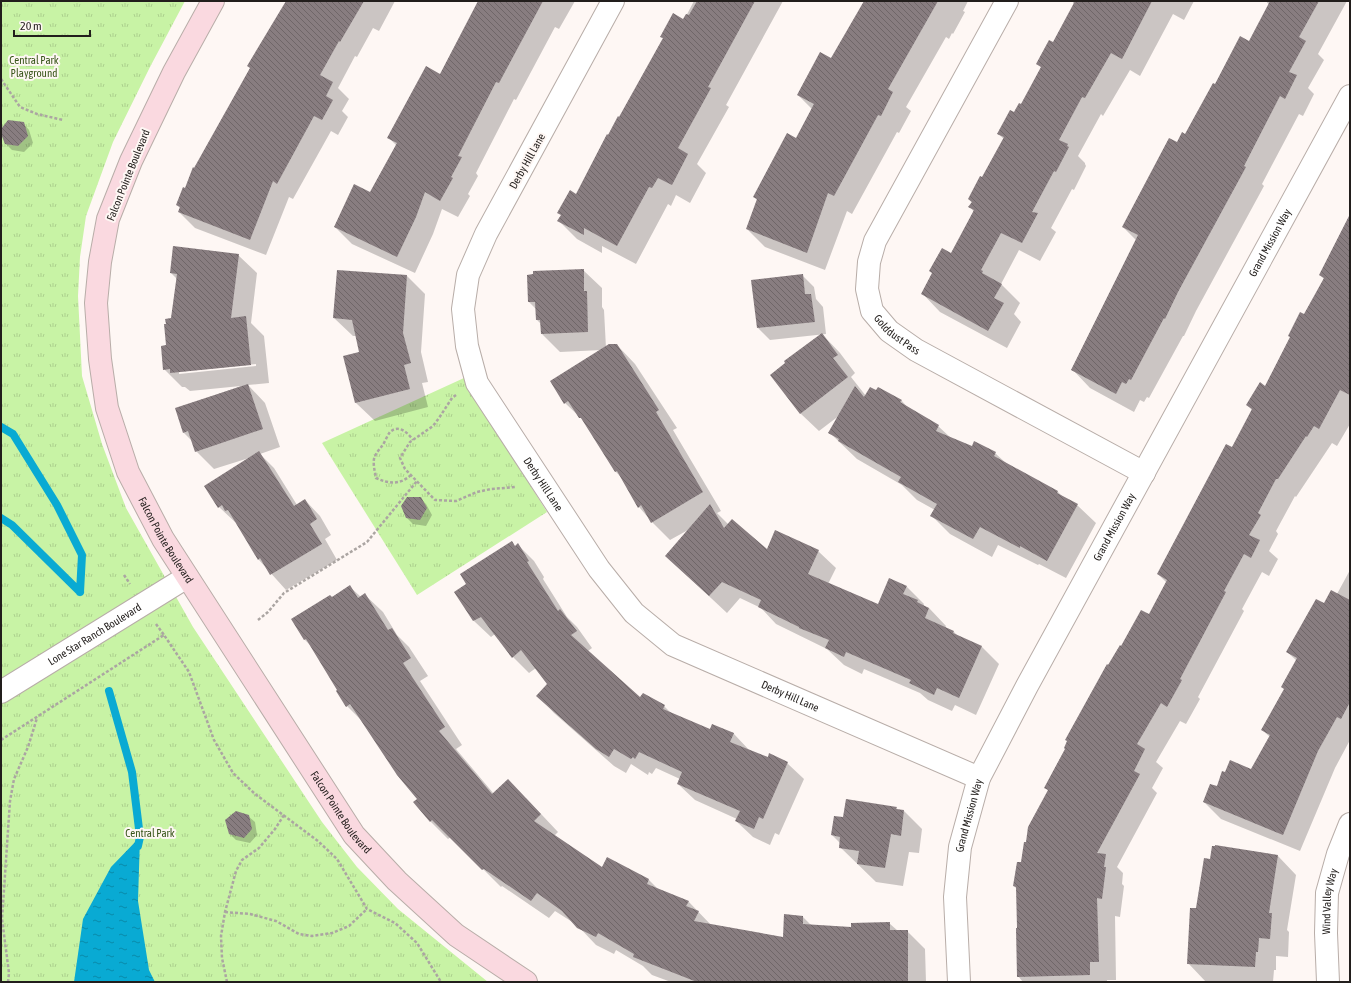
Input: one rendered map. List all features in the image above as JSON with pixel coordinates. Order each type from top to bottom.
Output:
[{"type":"street","name":"Falcon Pointe Boulevard","points":[[213,1],[174,72],[131,161],[108,219],[100,262],[96,303],[100,359],[107,408],[128,472],[163,539],[354,836],[396,881],[456,935],[526,982]]},
{"type":"street","name":"Derby Hill Lane","points":[[613,1],[486,234],[468,275],[463,309],[467,346],[477,383],[599,569],[634,613],[673,646],[979,778]]},
{"type":"street","name":"Golddust Pass","points":[[1007,1],[875,241],[869,262],[867,289],[872,311],[889,331],[916,350],[1144,473]]},
{"type":"street","name":"Grand Mission Way","points":[[959,982],[955,897],[960,847],[979,778],[1030,679],[1350,96]]},
{"type":"street","name":"Lone Star Ranch Boulevard","points":[[1,692],[188,577]]},
{"type":"street","name":"Wind Valley Way","points":[[1328,982],[1326,933],[1327,894],[1338,854],[1350,824]]},
{"type":"path","points":[[1,79],[20,107],[37,114],[63,120]]},
{"type":"path","points":[[461,393],[452,398],[440,418],[433,426],[410,442],[400,458],[405,469],[435,500],[444,502],[456,501],[484,490],[518,487]]},
{"type":"path","points":[[412,475],[406,480],[397,483],[389,483],[376,478],[373,461],[374,456],[383,445],[390,432],[396,429],[402,429],[408,433],[413,440]]},
{"type":"path","points":[[258,620],[268,612],[284,593],[367,542],[417,481]]},
{"type":"path","points":[[1,740],[164,635],[189,672],[214,740],[233,773],[255,794],[318,840],[337,859],[367,910],[395,923],[417,943],[441,982]]},
{"type":"path","points":[[8,982],[9,973],[2,919],[10,801],[14,779],[28,747],[37,717]]},
{"type":"path","points":[[227,982],[222,958],[221,936],[225,912],[236,871],[242,860],[258,848],[275,829],[284,815]]},
{"type":"path","points":[[225,912],[250,914],[276,921],[299,934],[312,936],[332,933],[349,926],[367,910]]},
{"type":"green space","name":"Central Park","points":[[1,1],[185,1],[113,142],[86,216],[80,257],[78,296],[82,376],[102,444],[126,508],[193,627],[322,822],[357,867],[398,909],[488,982],[1,982]]},
{"type":"green space","points":[[464,378],[547,512],[417,595],[322,443]]},
{"type":"water","points":[[140,837],[138,901],[149,970],[155,982],[74,982],[83,919],[111,867]]},
{"type":"building","points":[[286,1],[364,1],[320,75],[333,82],[326,96],[333,100],[322,120],[314,116],[277,184],[273,181],[250,240],[178,212],[180,207],[176,205],[183,187],[185,188],[193,167],[194,168],[250,68],[247,66]]},
{"type":"building","points":[[478,1],[543,1],[499,83],[496,82],[458,156],[462,157],[451,177],[453,178],[440,201],[425,192],[416,217],[397,257],[334,227],[354,184],[370,192],[397,143],[387,138],[426,66],[440,74]]},
{"type":"building","points":[[697,1],[755,1],[708,87],[711,88],[678,148],[688,154],[672,185],[658,178],[652,188],[649,187],[617,246],[584,228],[584,235],[557,221],[561,215],[557,213],[570,190],[576,194],[607,134],[608,135],[618,116],[619,117],[663,38],[660,37],[673,13],[683,19],[686,14],[689,15]]},
{"type":"building","points":[[864,1],[938,1],[888,89],[893,92],[881,116],[878,115],[834,196],[828,193],[807,253],[746,229],[757,199],[753,197],[787,133],[796,138],[814,104],[797,95],[820,52],[831,58]]},
{"type":"building","points":[[1075,1],[1152,1],[1122,59],[1111,53],[1085,98],[1082,97],[1059,140],[1068,144],[1067,146],[1069,147],[1032,212],[1038,213],[1022,243],[1001,233],[981,270],[983,271],[982,273],[1002,284],[994,298],[1004,303],[988,331],[921,294],[932,273],[929,271],[942,248],[951,253],[974,210],[968,207],[972,202],[968,199],[1004,137],[997,134],[1010,110],[1014,112],[1019,103],[1021,104],[1041,67],[1036,64],[1049,40],[1053,42]]},
{"type":"building","points":[[1270,1],[1319,1],[1299,37],[1306,41],[1289,72],[1297,75],[1285,99],[1280,96],[1244,166],[1246,167],[1131,380],[1129,379],[1126,384],[1122,382],[1116,394],[1071,370],[1138,235],[1122,227],[1169,138],[1177,142],[1182,132],[1185,134],[1213,83],[1215,84],[1240,36],[1249,41]]},
{"type":"building","points":[[8,120],[24,122],[28,136],[18,146],[5,144],[1,134],[1,129]]},
{"type":"building","points":[[1350,214],[1350,395],[1340,390],[1319,429],[1314,426],[1278,479],[1276,479],[1258,513],[1261,515],[1249,535],[1260,540],[1251,558],[1244,554],[1224,591],[1226,592],[1180,679],[1182,680],[1167,707],[1161,703],[1137,744],[1145,749],[1134,771],[1140,774],[1097,853],[1106,854],[1102,899],[1097,898],[1099,962],[1090,962],[1090,975],[1017,977],[1016,887],[1013,886],[1017,862],[1021,862],[1028,827],[1048,790],[1044,788],[1065,749],[1064,748],[1067,741],[1065,740],[1107,664],[1108,665],[1120,645],[1121,646],[1141,610],[1149,614],[1167,580],[1157,574],[1226,444],[1232,447],[1252,409],[1246,405],[1260,382],[1265,386],[1290,337],[1288,336],[1300,312],[1304,314],[1324,278],[1319,275]]},
{"type":"building","points":[[173,246],[239,254],[231,318],[246,316],[251,365],[170,373],[170,369],[163,370],[161,346],[166,345],[164,324],[166,324],[165,319],[171,318],[177,274],[170,273]]},
{"type":"building","points":[[584,269],[584,291],[587,291],[588,332],[541,334],[540,320],[536,320],[535,302],[528,302],[527,275],[533,274],[533,271]]},
{"type":"building","points":[[337,270],[407,275],[403,333],[411,363],[404,365],[410,389],[355,403],[343,356],[359,352],[352,320],[333,318]]},
{"type":"building","points":[[803,274],[805,294],[811,294],[815,322],[757,328],[751,280]]},
{"type":"building","points":[[822,333],[838,355],[833,358],[848,377],[800,414],[770,375],[785,363],[784,361]]},
{"type":"building","points":[[609,344],[617,344],[659,410],[656,412],[703,492],[651,523],[641,505],[638,508],[617,471],[615,472],[581,418],[579,418],[568,401],[564,404],[550,381]]},
{"type":"building","points":[[248,384],[263,429],[195,452],[188,431],[183,433],[175,408]]},
{"type":"building","points":[[855,386],[864,397],[870,387],[876,390],[878,387],[902,400],[900,402],[939,425],[936,431],[972,446],[974,441],[996,452],[994,456],[1058,491],[1057,493],[1078,504],[1047,561],[980,527],[973,539],[930,516],[937,504],[898,482],[901,477],[838,441],[839,439],[828,433]]},
{"type":"building","points":[[259,451],[294,506],[305,499],[317,519],[310,524],[322,544],[270,575],[260,558],[258,560],[228,510],[225,511],[222,505],[218,508],[204,486]]},
{"type":"building","points":[[407,497],[421,497],[427,508],[420,520],[406,518],[401,506]]},
{"type":"building","points":[[710,504],[724,528],[732,519],[767,549],[775,530],[819,550],[808,574],[878,604],[889,578],[907,586],[903,594],[918,600],[917,602],[929,608],[925,618],[982,646],[959,698],[937,688],[934,695],[909,683],[911,680],[846,652],[844,657],[825,648],[829,640],[799,628],[758,607],[761,600],[722,582],[709,596],[665,556]]},
{"type":"building","points":[[512,541],[515,546],[518,543],[529,561],[527,562],[558,611],[560,609],[577,631],[571,635],[640,697],[643,693],[665,705],[663,709],[710,729],[712,724],[734,733],[730,742],[768,757],[769,753],[788,762],[763,819],[759,817],[754,829],[735,821],[740,811],[677,784],[682,772],[639,752],[635,759],[633,757],[631,759],[614,749],[609,757],[596,749],[536,696],[547,684],[521,650],[512,658],[481,617],[473,621],[454,592],[466,584],[460,574]]},
{"type":"building","points":[[350,585],[358,598],[365,593],[388,630],[392,628],[411,658],[403,663],[445,727],[439,731],[492,794],[508,779],[541,814],[534,821],[602,867],[607,857],[649,879],[647,884],[689,901],[686,906],[699,911],[694,921],[783,937],[784,914],[803,916],[803,924],[851,927],[851,923],[890,922],[890,930],[908,930],[908,982],[697,982],[633,957],[634,954],[598,933],[596,937],[577,928],[562,911],[537,893],[531,901],[484,869],[482,870],[432,820],[430,822],[413,802],[417,799],[397,775],[350,704],[346,707],[306,639],[304,640],[291,619],[330,595],[332,597]]},
{"type":"building","points":[[1331,590],[1350,600],[1350,702],[1341,719],[1337,717],[1318,751],[1283,835],[1203,802],[1210,784],[1217,786],[1222,771],[1225,772],[1230,760],[1251,769],[1270,735],[1261,730],[1284,689],[1281,687],[1297,658],[1286,652],[1316,599],[1324,603]]},
{"type":"building","points":[[846,799],[897,807],[896,809],[904,810],[901,836],[891,834],[885,868],[857,864],[859,851],[839,848],[840,837],[831,835],[834,816],[843,817]]},
{"type":"building","points":[[236,811],[249,815],[252,829],[244,838],[229,834],[225,820]]},
{"type":"building","points":[[1215,845],[1278,855],[1269,913],[1272,913],[1270,939],[1259,938],[1255,967],[1187,964],[1190,908],[1196,908],[1204,858],[1210,859],[1212,846]]},
{"type":"waterway","points":[[1,427],[13,434],[57,505],[82,555],[80,592]]},
{"type":"waterway","points":[[1,518],[12,525],[80,592]]},
{"type":"waterway","points":[[109,691],[132,772],[140,837],[138,846]]},
{"type":"park label","name":"Central Park Playground","points":[[34,66]]}]
